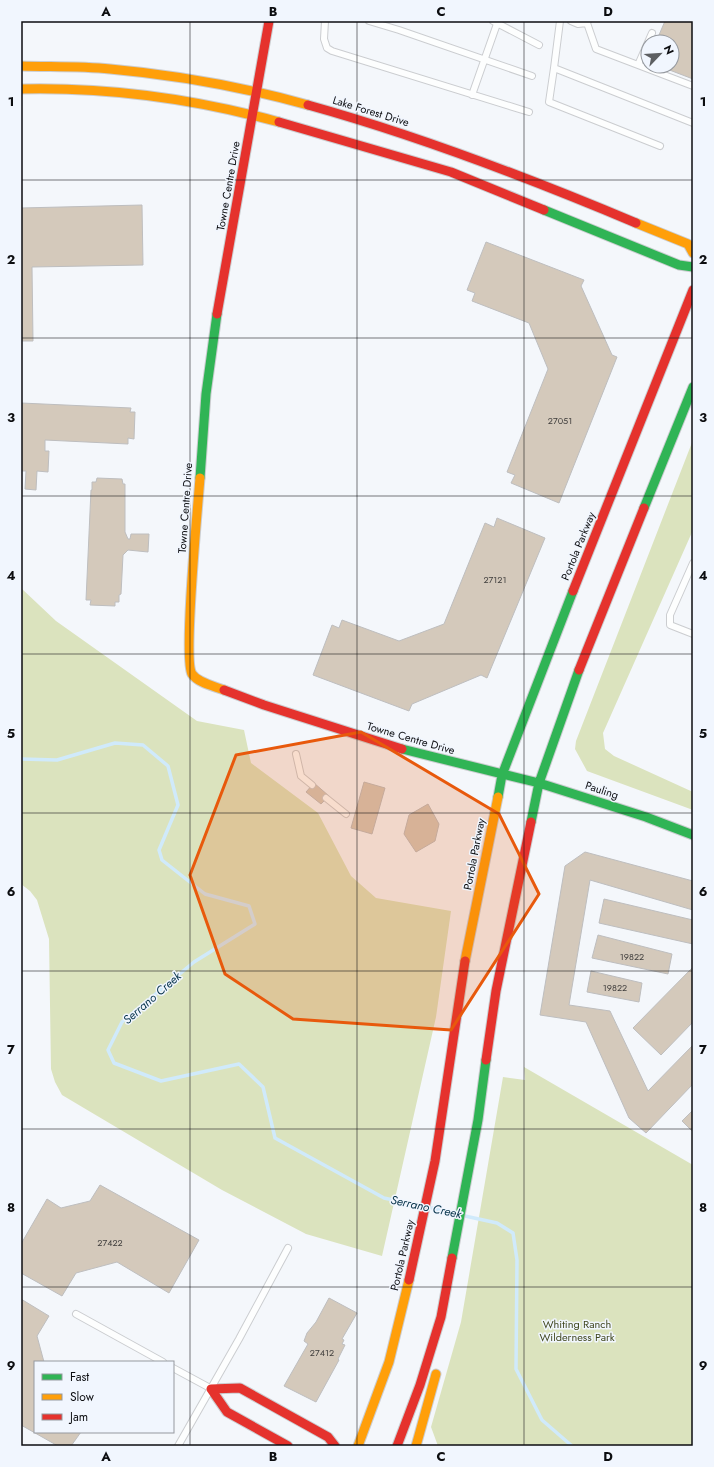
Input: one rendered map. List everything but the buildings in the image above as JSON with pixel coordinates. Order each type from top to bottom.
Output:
[{"type":"main road","name":"Towne Centre Drive","points":[[269,21],[214,331],[207,388],[192,582],[190,670],[193,676],[198,680],[264,705],[420,754],[502,775]]},
{"type":"main road","name":"Lake Forest Drive","points":[[21,66],[58,65],[164,74],[210,81],[256,91],[376,123],[458,151],[688,244],[693,253]]},
{"type":"main road","points":[[21,89],[58,88],[161,97],[206,104],[252,115],[358,144],[451,172],[679,265],[693,267]]},
{"type":"main road","name":"Portola Parkway","points":[[358,1446],[389,1362],[420,1235],[429,1184],[435,1161],[460,984],[502,775],[538,678],[693,290]]},
{"type":"main road","points":[[397,1446],[420,1385],[441,1317],[456,1244],[464,1191],[478,1120],[496,991],[539,783],[570,691],[693,387]]},
{"type":"main road","name":"Pauling","points":[[502,775],[539,783],[646,817],[693,834]]},
{"type":"main road","points":[[441,1317],[445,1331]]},
{"type":"main road","points":[[416,1446],[438,1368]]},
{"type":"main road","points":[[211,1389],[240,1388],[328,1437],[335,1446]]},
{"type":"main road","points":[[211,1389],[227,1412],[288,1446]]},
{"type":"lane","points":[[325,21],[324,39],[327,48],[332,51],[530,112]]},
{"type":"lane","points":[[369,21],[532,76]]},
{"type":"lane","points":[[560,21],[549,102],[660,146]]},
{"type":"lane","points":[[571,21],[578,24],[588,22],[596,49],[693,86]]},
{"type":"lane","points":[[472,95],[496,22],[539,45]]},
{"type":"lane","points":[[638,64],[652,33]]},
{"type":"lane","points":[[554,68],[693,124]]},
{"type":"lane","points":[[693,563],[670,615],[670,625],[693,634]]},
{"type":"lane","points":[[296,754],[301,776],[312,785]]},
{"type":"lane","points":[[326,798],[346,814]]},
{"type":"lane","points":[[178,1446],[288,1248]]},
{"type":"lane","points":[[76,1314],[161,1361]]},
{"type":"lane","points":[[174,1369],[211,1389]]},
{"type":"highlighted area","points":[[361,732],[499,814],[539,894],[451,1030],[293,1019],[225,974],[190,875],[236,755]]},
{"type":"green space","points":[[693,440],[693,530],[603,733],[605,749],[614,756],[693,792],[693,810],[587,771],[575,749],[576,741]]},
{"type":"green space","points":[[21,588],[56,621],[197,721],[244,730],[251,763],[318,813],[351,876],[376,898],[451,911],[436,1017],[382,1256],[306,1234],[222,1190],[62,1095],[55,1082],[51,1069],[49,939],[37,900],[30,891],[21,884]]},
{"type":"green space","name":"Whiting Ranch Wilderness Park","points":[[524,1067],[693,1165],[693,1446],[438,1446],[431,1427],[461,1322],[503,1077],[525,1080]]},
{"type":"waterway","name":"Serrano Creek","points":[[21,759],[57,760],[115,743],[143,745],[168,766],[178,805],[159,850],[162,860],[205,894],[249,906],[255,924],[194,962],[122,1022],[108,1050],[114,1063],[161,1081],[239,1064],[263,1087],[275,1138],[384,1198],[420,1206]]},
{"type":"waterway","name":"Serrano Creek","points":[[432,1208],[455,1213]]},
{"type":"waterway","name":"Serrano Creek","points":[[465,1216],[497,1223],[513,1233],[517,1260],[516,1369],[542,1420],[572,1446]]},
{"type":"traffic: fast","points":[[544,210],[679,265],[693,267]]},
{"type":"traffic: fast","points":[[200,478],[206,394],[217,314]]},
{"type":"traffic: fast","points":[[644,508],[693,387]]},
{"type":"traffic: fast","points":[[498,797],[502,775],[573,591]]},
{"type":"traffic: fast","points":[[531,822],[539,783],[579,670]]},
{"type":"traffic: fast","points":[[402,749],[539,783],[646,817],[693,835]]},
{"type":"traffic: fast","points":[[452,1258],[478,1120],[486,1060]]},
{"type":"traffic: slow","points":[[21,66],[99,68],[185,78],[234,87],[308,105]]},
{"type":"traffic: slow","points":[[21,89],[86,90],[151,96],[215,107],[279,122]]},
{"type":"traffic: slow","points":[[636,223],[688,244],[693,253]]},
{"type":"traffic: slow","points":[[200,478],[190,613],[190,663],[192,674],[198,680],[224,690]]},
{"type":"traffic: slow","points":[[465,961],[498,797]]},
{"type":"traffic: slow","points":[[358,1446],[389,1362],[409,1280]]},
{"type":"traffic: slow","points":[[416,1446],[436,1374]]},
{"type":"traffic: jam","points":[[217,314],[269,21]]},
{"type":"traffic: jam","points":[[308,105],[433,144],[515,174],[636,223]]},
{"type":"traffic: jam","points":[[279,122],[451,172],[544,210]]},
{"type":"traffic: jam","points":[[573,591],[693,290]]},
{"type":"traffic: jam","points":[[579,670],[644,508]]},
{"type":"traffic: jam","points":[[224,690],[264,705],[402,749]]},
{"type":"traffic: jam","points":[[486,1060],[496,991],[531,822]]},
{"type":"traffic: jam","points":[[409,1280],[435,1161],[465,961]]},
{"type":"traffic: jam","points":[[397,1446],[420,1385],[441,1317],[452,1258]]},
{"type":"traffic: jam","points":[[211,1389],[240,1388],[328,1437],[335,1446]]},
{"type":"traffic: jam","points":[[211,1389],[227,1412],[288,1446]]}]
